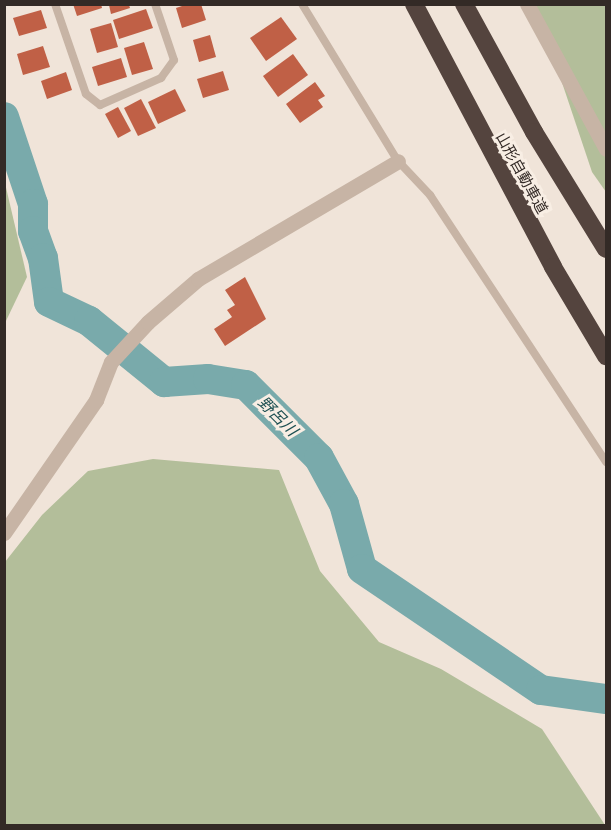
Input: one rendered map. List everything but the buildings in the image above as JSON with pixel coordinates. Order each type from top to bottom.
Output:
[{"type":"highway","name":"山形自動車道","points":[[414,4],[542,246],[606,356]]},
{"type":"highway","name":"山形自動車道","points":[[464,4],[606,249]]},
{"type":"street","points":[[528,4],[606,149]]},
{"type":"street","points":[[4,533],[96,400],[111,362],[148,322],[198,279],[398,160]]},
{"type":"lane","points":[[55,4],[86,94],[100,105],[161,78],[174,60],[155,4]]},
{"type":"lane","points":[[302,4],[398,160],[430,195],[606,462]]},
{"type":"green space","points":[[536,5],[606,5],[606,192],[592,172]]},
{"type":"green space","points":[[4,179],[27,277],[5,323],[4,323]]},
{"type":"green space","points":[[153,459],[279,470],[320,571],[379,642],[441,669],[542,729],[605,825],[5,825],[5,562],[42,515],[88,471]]},
{"type":"waterway","name":"野呂川","points":[[4,117],[33,204],[33,231],[43,258],[49,302],[89,321],[164,382],[208,379],[246,385],[319,458],[344,504],[362,569],[541,690],[606,699]]}]
